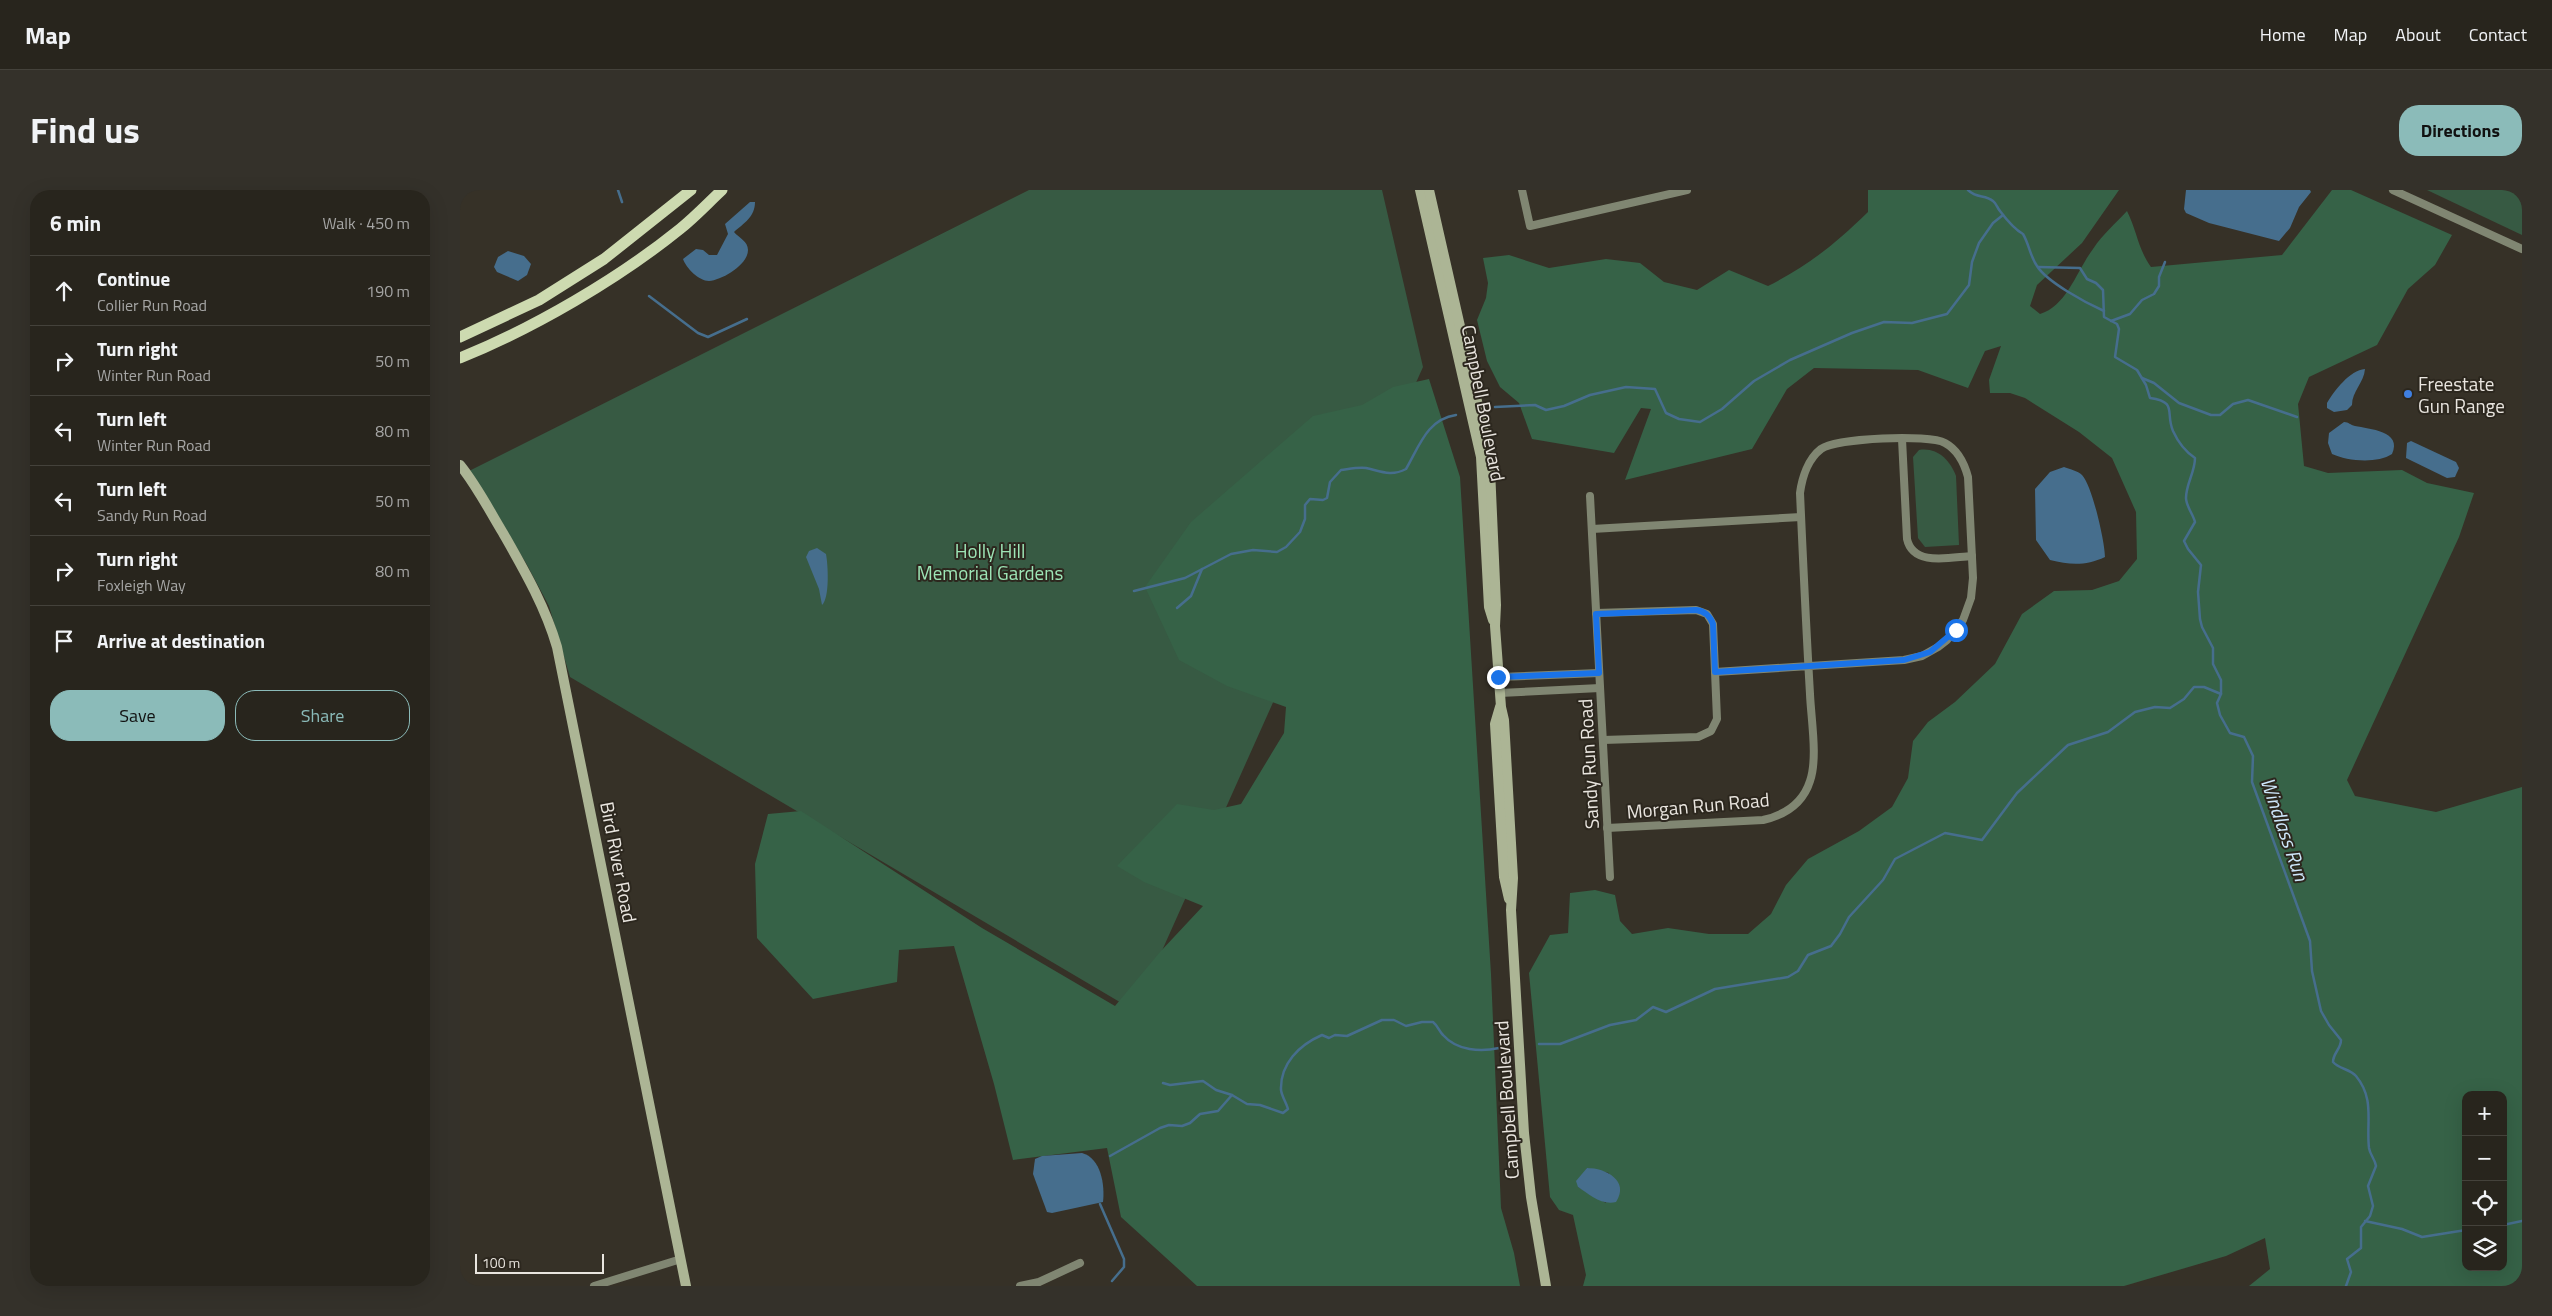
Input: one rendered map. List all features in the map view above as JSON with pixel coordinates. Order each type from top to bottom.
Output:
[{"type":"main road","points":[[460,337],[539,300],[604,259],[691,190]]},
{"type":"main road","points":[[460,358],[538,320],[616,276],[681,228],[722,190]]},
{"type":"street","name":"Campbell Boulevard","points":[[1420,190],[1481,457],[1489,606],[1495,626]]},
{"type":"street","name":"Campbell Boulevard","points":[[1428,190],[1487,445],[1492,504],[1498,677],[1504,720],[1513,878],[1511,910],[1519,1057],[1529,1180],[1546,1286]]},
{"type":"street","points":[[1522,190],[1530,226],[1687,190]]},
{"type":"street","points":[[1643,190],[1646,200]]},
{"type":"street","points":[[2393,190],[2522,249]]},
{"type":"street","name":"Morgan Run Road","points":[[1607,828],[1763,820],[1778,816],[1792,807],[1806,790],[1813,769],[1808,667],[1801,517],[1801,483],[1811,461],[1821,449],[1839,442],[1924,437],[1938,440],[1951,447],[1962,459],[1968,477],[1973,586],[1968,609],[1956,630],[1938,647],[1922,656],[1904,660],[1808,667],[1715,672]]},
{"type":"street","points":[[1902,439],[1907,539],[1910,548],[1916,555],[1925,558],[1972,556]]},
{"type":"street","name":"Bird River Road","points":[[460,465],[477,490],[526,574],[544,609],[557,647],[686,1286]]},
{"type":"street","name":"Sandy Run Road","points":[[1590,496],[1610,877]]},
{"type":"street","points":[[1592,529],[1801,517]]},
{"type":"street","points":[[1596,614],[1696,610],[1704,612],[1710,617],[1713,624],[1717,719],[1714,728],[1708,734],[1698,737],[1603,740]]},
{"type":"street","points":[[1498,677],[1599,673]]},
{"type":"street","points":[[1500,693],[1600,688]]},
{"type":"street","points":[[594,1286],[681,1258]]},
{"type":"street","points":[[1020,1286],[1039,1282],[1080,1263]]},
{"type":"green space","name":"Holly Hill Memorial Gardens","points":[[1029,190],[1382,190],[1423,367],[1135,1011],[570,677],[549,606],[526,563],[469,471]]},
{"type":"green space","points":[[1868,190],[2119,190],[2082,243],[2037,285],[2030,306],[2040,314],[2049,310],[2064,295],[2087,257],[2105,234],[2127,211],[2143,253],[2151,267],[2282,255],[2332,190],[2351,190],[2452,235],[2435,265],[2408,289],[2377,345],[2309,377],[2298,404],[2304,466],[2328,473],[2402,470],[2427,483],[2474,493],[2459,537],[2347,780],[2355,796],[2436,812],[2522,787],[2522,1286],[2249,1286],[2270,1269],[2265,1238],[2226,1256],[2124,1286],[1583,1286],[1586,1275],[1573,1215],[1559,1210],[1550,1197],[1529,973],[1550,935],[1568,933],[1570,893],[1595,890],[1615,895],[1620,921],[1632,934],[1668,928],[1709,934],[1748,934],[1771,914],[1786,885],[1808,859],[1859,831],[1892,807],[1908,778],[1913,741],[1928,722],[1955,702],[1995,664],[2022,614],[2054,591],[2092,590],[2119,581],[2137,559],[2136,512],[2112,458],[2079,432],[2025,398],[2010,393],[1990,393],[1989,380],[2001,346],[1985,351],[1968,388],[1918,370],[1814,368],[1787,389],[1752,449],[1625,480],[1651,409],[1641,408],[1614,453],[1532,439],[1519,403],[1500,387],[1487,361],[1477,320],[1486,298],[1488,283],[1483,258],[1509,255],[1549,268],[1606,259],[1640,263],[1664,282],[1697,290],[1729,270],[1768,286],[1821,254],[1868,212]],"holes":[[[1587,1168],[1609,1173],[1606,1203],[1578,1187]]]},
{"type":"green space","points":[[2427,190],[2522,190],[2522,235]]},
{"type":"green space","points":[[1429,379],[1460,477],[1491,974],[1501,1208],[1514,1253],[1520,1286],[1197,1286],[1121,1217],[1107,1148],[1013,1160],[994,1084],[954,946],[899,950],[897,982],[813,999],[757,938],[755,864],[768,814],[801,811],[982,928],[1115,1006],[1160,952],[1203,906],[1144,882],[1117,866],[1177,804],[1214,810],[1241,804],[1284,733],[1286,707],[1227,686],[1179,660],[1145,587],[1191,522],[1313,416],[1362,405],[1393,387]]},
{"type":"green space","points":[[1919,450],[1932,451],[1942,456],[1956,476],[1959,545],[1925,547],[1918,538],[1913,457]]},
{"type":"water","points":[[2186,190],[2310,190],[2311,192],[2299,207],[2290,228],[2279,241],[2209,223],[2186,213],[2184,209]]},
{"type":"water","points":[[750,202],[755,202],[753,212],[734,232],[748,247],[747,256],[744,261],[733,271],[721,278],[709,281],[697,276],[690,270],[683,259],[696,249],[703,250],[709,255],[717,255],[728,234],[725,224]]},
{"type":"water","points":[[508,251],[524,256],[531,264],[527,275],[518,281],[497,272],[494,267],[498,257]]},
{"type":"water","points":[[2365,369],[2363,379],[2354,395],[2352,405],[2347,410],[2334,412],[2327,408],[2327,403],[2343,382],[2359,370]]},
{"type":"water","points":[[2344,422],[2383,432],[2389,436],[2393,440],[2394,446],[2392,454],[2378,459],[2362,460],[2332,454],[2328,443],[2329,433]]},
{"type":"water","points":[[2411,441],[2456,462],[2459,468],[2455,477],[2447,478],[2406,458],[2407,443]]},
{"type":"water","points":[[2064,467],[2082,475],[2090,490],[2100,527],[2105,557],[2098,560],[2078,564],[2050,560],[2036,540],[2035,489],[2050,472]]},
{"type":"water","points":[[817,548],[826,554],[827,565],[828,581],[825,601],[822,605],[819,589],[806,557],[809,551]]},
{"type":"water","points":[[1082,1153],[1094,1160],[1098,1166],[1102,1180],[1103,1202],[1052,1213],[1047,1212],[1033,1174],[1035,1159],[1042,1156]]},
{"type":"water","points":[[1587,1168],[1602,1170],[1614,1177],[1620,1188],[1620,1195],[1616,1202],[1601,1201],[1578,1187],[1576,1181]]},
{"type":"waterway","points":[[618,190],[622,202]]},
{"type":"waterway","name":"Windlass Run","points":[[1968,190],[1975,195],[1994,202],[2010,224],[2023,234],[2035,262],[2049,279],[2104,311]]},
{"type":"waterway","points":[[1495,407],[1535,405],[1546,410],[1564,406],[1590,395],[1626,387],[1655,389],[1666,413],[1679,419],[1700,422],[1722,409],[1754,381],[1790,360],[1852,333],[1884,322],[1912,323],[1947,314],[1969,285],[1972,262],[1979,243],[1993,223],[2003,215]]},
{"type":"waterway","points":[[2111,321],[2130,314],[2142,300],[2154,294],[2159,286],[2159,277],[2165,262]]},
{"type":"waterway","name":"Windlass Run","points":[[2038,267],[2080,268],[2087,279],[2096,283],[2103,290],[2104,317],[2117,324],[2119,329],[2115,357],[2137,370],[2146,385],[2150,398],[2164,402],[2167,405],[2175,435],[2185,450],[2195,458],[2186,498],[2195,522],[2184,541],[2201,565],[2198,592],[2200,619],[2213,648],[2213,664],[2221,680],[2221,694],[2217,703],[2220,715],[2230,733],[2244,737],[2253,756],[2252,782],[2310,941],[2312,971],[2321,1011],[2341,1040],[2333,1062],[2356,1076],[2366,1093],[2368,1102],[2369,1148],[2376,1166],[2368,1186],[2373,1206],[2370,1216],[2361,1227],[2361,1248],[2347,1259],[2351,1272],[2346,1286]]},
{"type":"waterway","points":[[649,296],[698,333],[708,337],[747,319]]},
{"type":"waterway","points":[[2142,378],[2154,383],[2179,403],[2211,415],[2220,415],[2233,404],[2248,400],[2297,417]]},
{"type":"waterway","points":[[1134,591],[1185,578],[1231,554],[1253,550],[1277,552],[1286,547],[1300,532],[1305,519],[1305,505],[1310,499],[1323,500],[1327,498],[1330,482],[1341,470],[1366,468],[1395,473],[1406,469],[1420,443],[1431,428],[1438,422],[1456,415]]},
{"type":"waterway","points":[[1177,608],[1191,596],[1202,569]]},
{"type":"waterway","points":[[1539,1044],[1560,1044],[1610,1025],[1636,1020],[1653,1007],[1666,1012],[1715,989],[1788,977],[1798,971],[1808,955],[1831,946],[1849,917],[1883,880],[1895,859],[1945,833],[1982,840],[2017,793],[2068,745],[2108,732],[2135,712],[2155,707],[2170,708],[2184,699],[2194,687],[2204,687],[2221,694]]},
{"type":"waterway","points":[[1163,1083],[1170,1085],[1203,1081],[1216,1090],[1232,1095],[1247,1104],[1260,1105],[1283,1113],[1288,1109],[1281,1090],[1287,1064],[1306,1044],[1322,1035],[1329,1038],[1335,1035],[1347,1036],[1382,1020],[1394,1020],[1406,1026],[1422,1022],[1433,1022],[1449,1040],[1462,1047],[1477,1050],[1499,1048]]},
{"type":"waterway","points":[[1110,1156],[1160,1128],[1169,1125],[1182,1126],[1190,1123],[1200,1114],[1218,1111],[1232,1095]]},
{"type":"waterway","points":[[1100,1204],[1124,1259],[1124,1267],[1112,1281]]},
{"type":"waterway","points":[[2365,1221],[2402,1229],[2422,1237],[2462,1231]]},
{"type":"waterway","points":[[2507,1224],[2522,1221]]},
{"type":"place","name":"Freestate Gun Range","points":[[2408,394]]},
{"type":"route","points":[[1498,677],[1599,673],[1596,614],[1696,610],[1704,612],[1710,617],[1713,624],[1715,672],[1904,660],[1930,652],[1947,640],[1956,630]]}]
